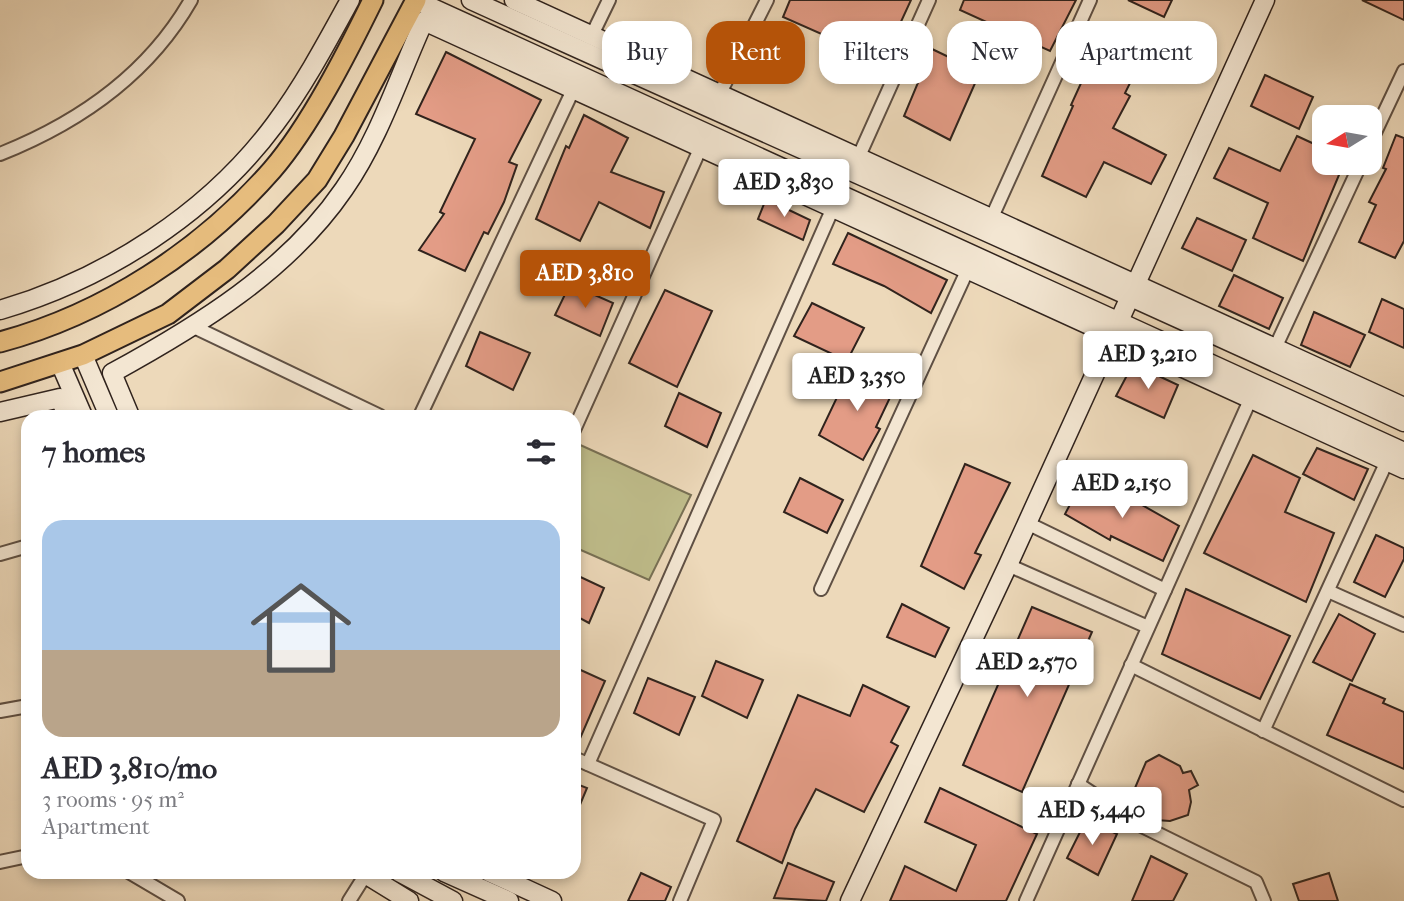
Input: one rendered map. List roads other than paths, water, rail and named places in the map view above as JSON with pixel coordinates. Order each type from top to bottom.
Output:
[{"type":"main road","points":[[0,310],[99,270],[186,215],[238,168],[275,124],[319,56],[350,0]]},
{"type":"main road","points":[[0,342],[114,297],[172,260],[223,220],[274,168],[347,52],[373,0]]},
{"type":"main road","points":[[0,382],[83,355],[168,314],[227,269],[317,180],[344,136],[415,0],[1114,328],[1250,400],[1404,469]]},
{"type":"main road","points":[[471,0],[792,147],[1276,346],[1404,407]]},
{"type":"main road","points":[[514,0],[992,217],[1404,422]]},
{"type":"main road","points":[[850,901],[1008,565],[1265,0]]},
{"type":"main road","points":[[127,410],[112,373],[194,327],[277,262],[344,190],[360,163],[424,21],[967,271],[1114,328],[1404,452]]},
{"type":"main road","points":[[83,355],[106,410]]},
{"type":"main road","points":[[60,363],[80,410]]},
{"type":"main road","points":[[0,412],[60,398],[65,410]]},
{"type":"main road","points":[[374,879],[409,901]]},
{"type":"main road","points":[[412,879],[453,901]]},
{"type":"main road","points":[[460,879],[509,901]]},
{"type":"main road","points":[[504,879],[552,901]]},
{"type":"street","points":[[0,154],[42,137],[101,102],[149,58],[191,0]]},
{"type":"street","points":[[593,35],[609,0]]},
{"type":"street","points":[[719,95],[767,0]]},
{"type":"street","points":[[859,156],[929,0]]},
{"type":"street","points":[[992,217],[1090,0]]},
{"type":"street","points":[[1382,118],[1404,71]]},
{"type":"street","points":[[423,410],[573,90]]},
{"type":"street","points":[[581,414],[700,149]]},
{"type":"street","points":[[1276,346],[1355,175]]},
{"type":"street","points":[[588,764],[832,210]]},
{"type":"street","points":[[821,589],[967,271]]},
{"type":"street","points":[[194,327],[367,410]]},
{"type":"street","points":[[1026,901],[1250,400]]},
{"type":"street","points":[[1263,731],[1387,461]]},
{"type":"street","points":[[1027,523],[1165,590]]},
{"type":"street","points":[[0,554],[21,547]]},
{"type":"street","points":[[1008,565],[1148,627]]},
{"type":"street","points":[[1328,591],[1404,625]]},
{"type":"street","points":[[1131,665],[1404,800]]},
{"type":"street","points":[[0,711],[21,707]]},
{"type":"street","points":[[581,761],[714,820],[680,901]]},
{"type":"street","points":[[1078,784],[1140,825],[1256,882],[1264,901]]},
{"type":"street","points":[[0,862],[21,858]]},
{"type":"street","points":[[142,879],[178,901]]},
{"type":"street","points":[[349,901],[361,879]]}]
